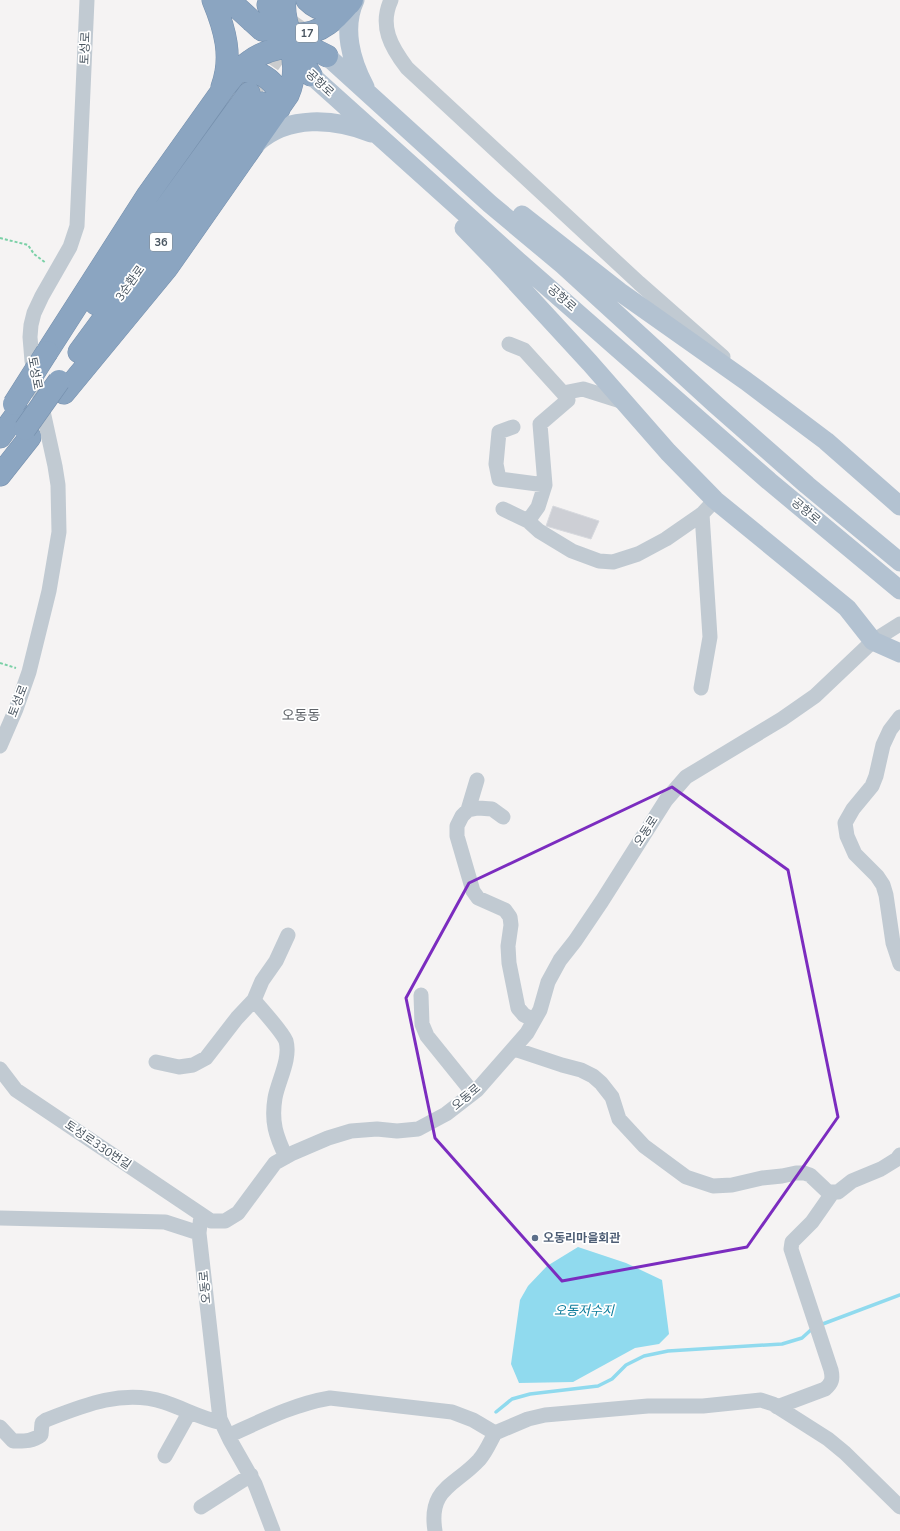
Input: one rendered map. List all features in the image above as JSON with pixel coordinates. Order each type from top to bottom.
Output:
[{"type":"highway","points":[[212,0],[223,28],[228,53],[226,76],[216,98]]},
{"type":"highway","name":"공항로","points":[[229,0],[252,21],[286,30],[327,56]]},
{"type":"highway","points":[[307,0],[316,7],[328,11],[338,10],[352,1]]},
{"type":"highway","name":"17","points":[[286,30],[320,29],[330,24],[352,1]]},
{"type":"highway","points":[[56,373],[167,268],[250,149],[263,102],[291,88],[294,71],[286,30]]},
{"type":"highway","points":[[0,475],[22,420],[56,373],[147,196],[216,98],[237,72],[255,57],[266,52],[286,30]]},
{"type":"highway","name":"공항로","points":[[286,30],[311,75]]},
{"type":"highway","points":[[237,72],[250,70],[270,79],[279,94],[280,100],[263,102]]},
{"type":"highway","name":"3순환로","points":[[0,464],[22,420],[56,373],[263,102]]},
{"type":"highway","points":[[0,425],[22,420]]},
{"type":"highway","name":"3순환로","points":[[0,437],[22,420]]},
{"type":"main road","points":[[352,1],[349,25],[350,46],[359,74],[371,96]]},
{"type":"main road","name":"공항로","points":[[327,56],[490,204],[563,265],[646,342],[807,485],[900,562]]},
{"type":"main road","name":"공항로","points":[[311,75],[378,136],[769,481],[900,590]]},
{"type":"main road","points":[[250,149],[258,141],[277,130],[286,126],[305,122],[340,124],[360,129],[378,136]]},
{"type":"main road","points":[[427,146],[496,195],[620,292],[746,381],[826,441],[900,506]]},
{"type":"main road","points":[[405,159],[461,225],[504,269],[668,452],[715,500],[900,652]]},
{"type":"street","name":"토성로","points":[[0,746],[16,709],[29,672],[47,598],[59,532],[60,507],[56,466],[32,361],[30,337],[34,313],[70,247],[77,226],[87,0]]},
{"type":"street","points":[[391,0],[386,10],[386,29],[397,54],[407,68],[639,283],[713,347],[746,381]]},
{"type":"street","points":[[509,344],[524,350],[568,400],[540,424],[545,485],[538,507],[528,521]]},
{"type":"street","points":[[563,394],[583,389],[624,402]]},
{"type":"street","points":[[513,427],[499,432],[496,464],[499,478],[545,485]]},
{"type":"street","points":[[503,509],[528,521],[539,531],[572,551],[599,561],[613,562],[638,554],[666,539],[702,514],[715,500]]},
{"type":"street","points":[[701,688],[710,638],[702,514]]},
{"type":"street","name":"오동로","points":[[273,1531],[251,1475],[220,1419],[199,1233],[201,1215],[211,1221],[225,1221],[238,1213],[275,1163],[328,1138],[351,1131],[377,1129],[397,1131],[418,1129],[446,1114],[473,1093],[527,1033],[540,1010],[548,982],[560,960],[575,941],[602,901],[666,800],[686,777],[782,719],[815,696],[880,636],[900,624]]},
{"type":"street","points":[[900,717],[890,730],[883,745],[876,776],[872,786],[853,809],[845,823],[847,836],[855,854],[877,876],[883,885],[886,895],[893,943],[900,964]]},
{"type":"street","points":[[477,780],[468,810],[462,816],[457,826],[457,836],[473,891],[478,898],[505,910],[510,917],[511,925],[508,946],[509,963],[518,1008],[524,1015],[534,1020]]},
{"type":"street","points":[[468,810],[478,808],[492,809],[503,817]]},
{"type":"street","points":[[156,1062],[179,1067],[193,1065],[206,1058],[237,1018],[254,1000],[262,981],[276,961],[288,935]]},
{"type":"street","points":[[420,995],[422,1024],[427,1036],[473,1093]]},
{"type":"street","points":[[254,1000],[286,1040],[285,1064],[275,1097],[273,1114],[276,1136],[286,1157]]},
{"type":"street","points":[[514,1049],[581,1070],[593,1076],[601,1083],[612,1097],[619,1118],[644,1146],[686,1177],[713,1186],[732,1185],[762,1178],[804,1173],[810,1175],[828,1192],[838,1192],[852,1181],[881,1169],[897,1159],[900,1155]]},
{"type":"street","name":"토성로330번길","points":[[0,1069],[16,1090],[201,1215]]},
{"type":"street","points":[[777,1407],[825,1389],[831,1384],[831,1370],[791,1249],[792,1242],[812,1222],[833,1192]]},
{"type":"street","points":[[0,1218],[165,1222],[199,1233]]},
{"type":"street","points":[[0,1426],[13,1441],[36,1439],[41,1435],[42,1423],[46,1420],[90,1403],[108,1399],[149,1398],[166,1403],[205,1419],[225,1430],[311,1401],[330,1398],[452,1412],[473,1420],[495,1433]]},
{"type":"street","points":[[435,1531],[433,1520],[434,1506],[438,1496],[480,1460],[495,1433],[528,1419],[570,1412],[648,1406],[703,1406],[761,1400],[777,1407],[828,1439],[845,1453],[900,1507]]},
{"type":"street","points":[[165,1456],[189,1413]]},
{"type":"street","points":[[201,1507],[251,1475]]},
{"type":"path","points":[[0,238],[28,245],[34,254],[57,271]]},
{"type":"path","points":[[0,663],[29,672]]},
{"type":"highlighted area","points":[[672,787],[788,870],[838,1117],[747,1247],[562,1281],[435,1138],[406,998],[469,883]]},
{"type":"water","name":"오동저수지","points":[[578,1247],[626,1263],[662,1280],[669,1334],[659,1344],[635,1348],[573,1382],[519,1383],[511,1364],[520,1300],[528,1286],[547,1266]]},
{"type":"building","points":[[553,506],[599,521],[591,539],[546,526]]},
{"type":"waterway","points":[[820,1325],[900,1295]]},
{"type":"waterway","points":[[496,1412],[512,1399],[530,1394],[598,1386],[612,1379],[626,1365],[644,1356],[668,1351],[782,1344],[802,1338],[813,1328]]},
{"type":"tunnel","points":[[250,91],[314,0]]},
{"type":"place","name":"오동리마을회관","points":[[535,1238]]},
{"type":"district","name":"오동동","points":[[301,715]]}]
